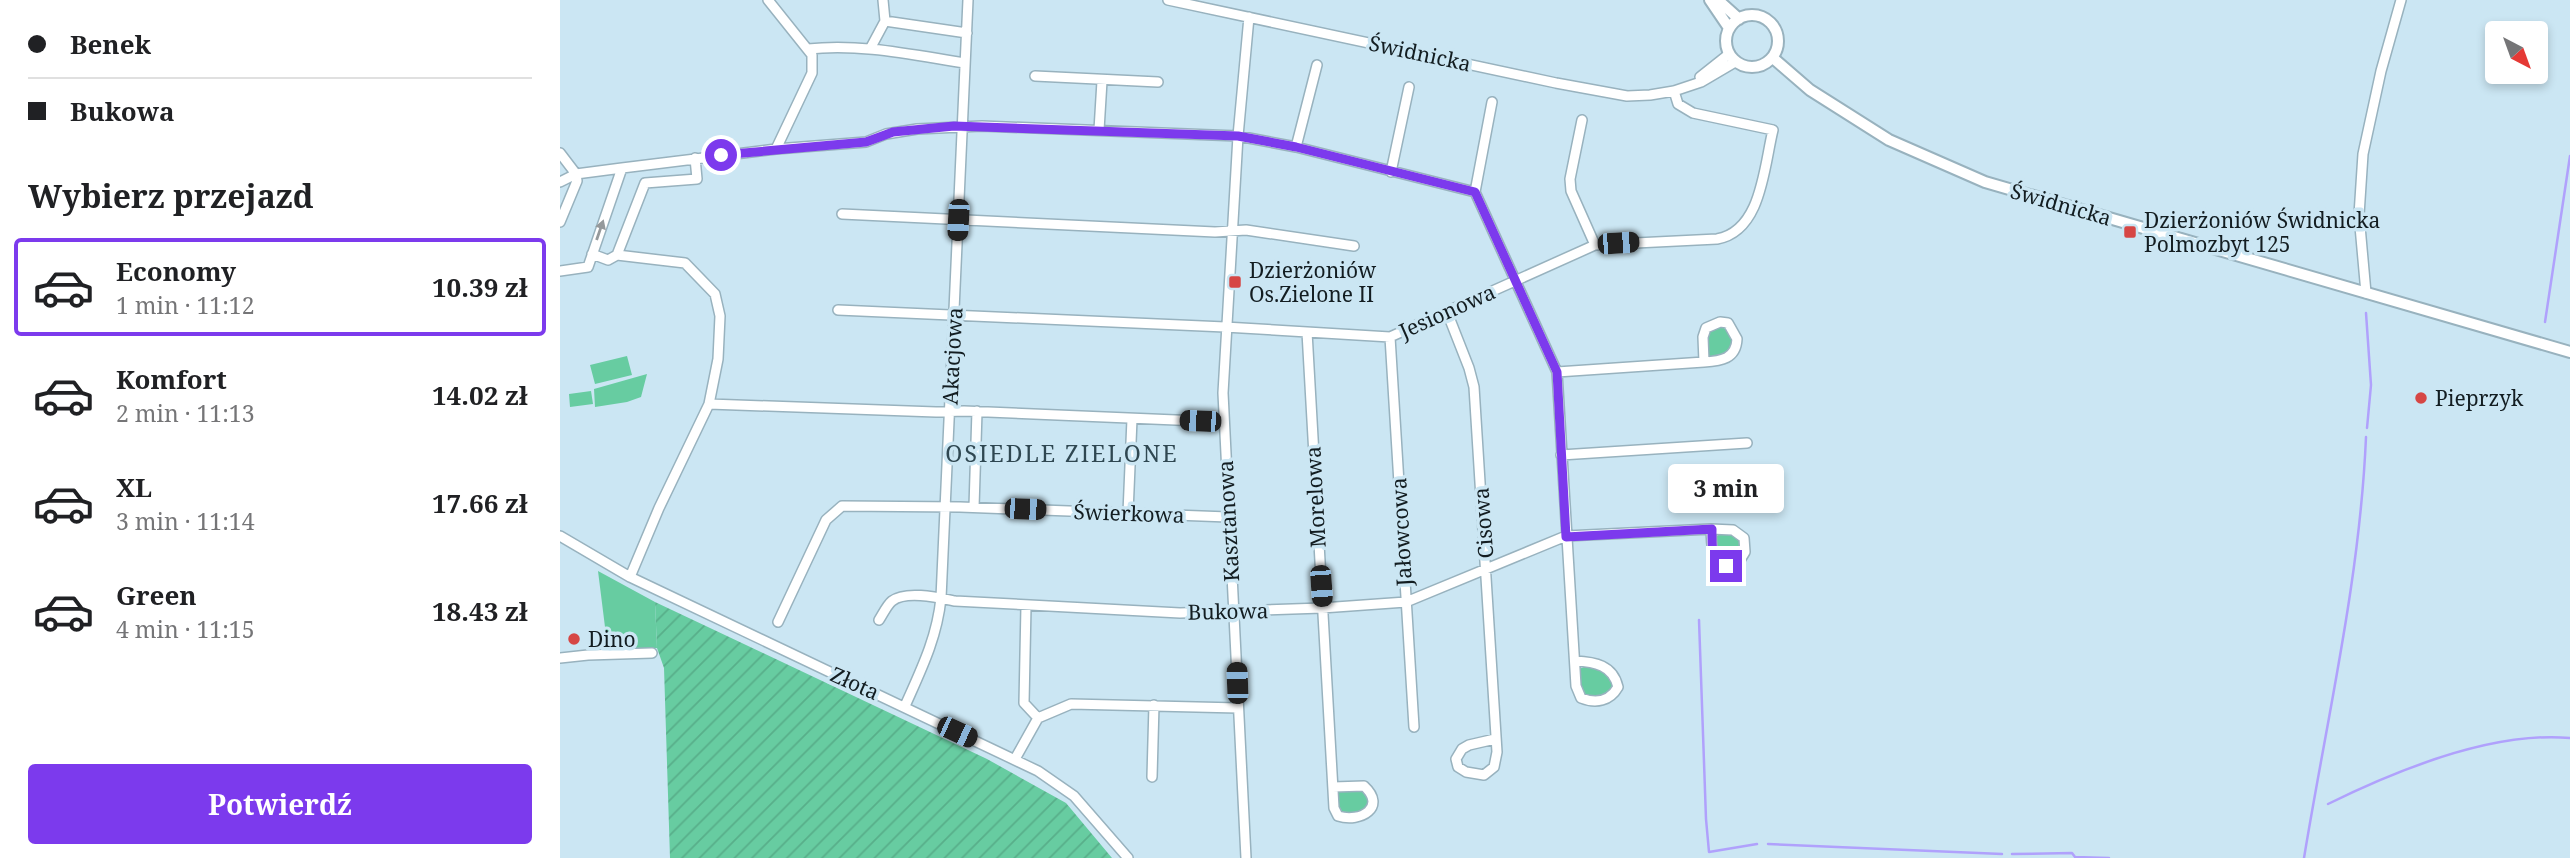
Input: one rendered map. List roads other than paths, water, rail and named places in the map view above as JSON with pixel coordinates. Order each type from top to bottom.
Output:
[{"type":"main road","points":[[1710,0],[1729,28]]},
{"type":"main road","points":[[1718,0],[1739,19]]},
{"type":"main road","points":[[1754,15],[1762,17],[1774,26],[1779,42],[1769,61],[1754,68],[1732,58],[1726,45],[1729,28],[1739,19],[1754,15]]},
{"type":"main road","name":"Świdnicka","points":[[1769,61],[1889,141],[1985,181],[2570,352]]},
{"type":"street","points":[[768,0],[808,49],[813,62],[812,72],[776,149]]},
{"type":"street","points":[[870,49],[885,21],[883,0]]},
{"type":"street","name":"Akacjowa","points":[[905,706],[930,650],[939,620],[941,598],[968,0]]},
{"type":"street","name":"Świdnicka","points":[[1168,0],[1627,96],[1674,91],[1691,85],[1732,58]]},
{"type":"street","points":[[2366,293],[2359,208],[2364,154],[2381,71],[2401,0]]},
{"type":"street","name":"Kasztanowa","points":[[1246,858],[1223,422],[1225,327],[1249,17]]},
{"type":"street","points":[[885,21],[967,33]]},
{"type":"street","points":[[808,49],[870,49],[965,64]]},
{"type":"street","points":[[1296,147],[1317,65]]},
{"type":"street","points":[[1035,76],[1158,82]]},
{"type":"street","points":[[1099,130],[1102,81]]},
{"type":"street","points":[[1391,172],[1409,87]]},
{"type":"street","name":"Jesionowa","points":[[838,310],[1390,337],[1595,245],[1717,239],[1739,231],[1755,202],[1773,130],[1693,113],[1678,104],[1674,91]]},
{"type":"street","points":[[1492,102],[1475,192],[1557,372],[1576,686],[1581,698],[1589,701],[1598,701],[1614,693],[1618,687],[1609,669],[1575,661]]},
{"type":"street","points":[[1582,120],[1570,179],[1571,191],[1595,245]]},
{"type":"street","points":[[560,181],[576,174],[776,149],[866,142],[893,132],[962,126],[1238,136],[1296,147],[1475,192]]},
{"type":"street","points":[[560,153],[576,174],[577,180],[560,222]]},
{"type":"street","points":[[617,255],[645,183],[697,178],[695,158]]},
{"type":"street","points":[[560,271],[588,267],[622,168]]},
{"type":"street","points":[[842,214],[1245,230],[1354,246]]},
{"type":"street","points":[[592,254],[608,260],[617,255],[685,264],[715,294],[720,317],[718,359],[709,404],[657,512],[631,577]]},
{"type":"street","name":"Cisowa","points":[[1447,312],[1474,387],[1486,570],[1495,739],[1496,761],[1490,772],[1479,775],[1458,767],[1456,759],[1462,749],[1495,739]]},
{"type":"street","points":[[1557,372],[1704,362],[1726,359],[1733,353],[1737,339],[1728,323],[1720,322],[1706,328],[1703,337],[1704,362]]},
{"type":"street","name":"Morelowa","points":[[1307,332],[1334,808],[1338,816],[1355,818],[1365,816],[1371,810],[1373,803],[1370,792],[1364,786],[1333,787]]},
{"type":"street","name":"Jałowcowa","points":[[1390,337],[1414,727]]},
{"type":"street","points":[[709,404],[977,411],[1223,422]]},
{"type":"street","name":"Akacjowa","points":[[974,507],[977,411]]},
{"type":"street","points":[[1128,513],[1132,419]]},
{"type":"street","points":[[1561,455],[1747,443]]},
{"type":"street","name":"Świerkowa","points":[[778,622],[826,520],[842,506],[974,507],[1228,517]]},
{"type":"street","name":"Bukowa","points":[[879,620],[890,602],[898,597],[932,596],[955,601],[1026,606],[1180,613],[1322,608],[1406,601],[1566,537],[1712,529],[1733,530],[1744,538],[1745,552],[1737,565],[1726,566],[1716,558],[1712,550],[1712,529]]},
{"type":"street","name":"Złota","points":[[560,536],[631,577],[905,706],[1057,782],[1074,796],[1128,858]]},
{"type":"street","points":[[1026,606],[1024,703],[1038,718]]},
{"type":"street","points":[[560,658],[652,653]]},
{"type":"street","points":[[1015,759],[1038,718],[1072,704],[1238,708]]},
{"type":"street","points":[[1152,777],[1154,705]]},
{"type":"waterway","points":[[2545,322],[2570,156]]},
{"type":"waterway","points":[[2366,313],[2371,385],[2367,428]]},
{"type":"waterway","points":[[2304,858],[2350,596],[2363,490],[2366,437]]},
{"type":"waterway","points":[[1699,620],[1709,852],[1757,844]]},
{"type":"waterway","points":[[2328,804],[2414,766],[2477,747],[2540,737],[2570,738]]},
{"type":"waterway","points":[[1768,844],[2002,854]]},
{"type":"waterway","points":[[2012,854],[2072,853],[2075,857],[2109,858]]},
{"type":"place","name":"Dzierżoniów Świdnicka Polmozbyt 125","points":[[2130,232]]},
{"type":"place","name":"Dzierżoniów Os.Zielone II","points":[[1235,282]]},
{"type":"place","name":"Pieprzyk","points":[[2421,398]]},
{"type":"place","name":"Dino","points":[[574,639]]},
{"type":"district","name":"OSIEDLE ZIELONE","points":[[1062,453]]}]
